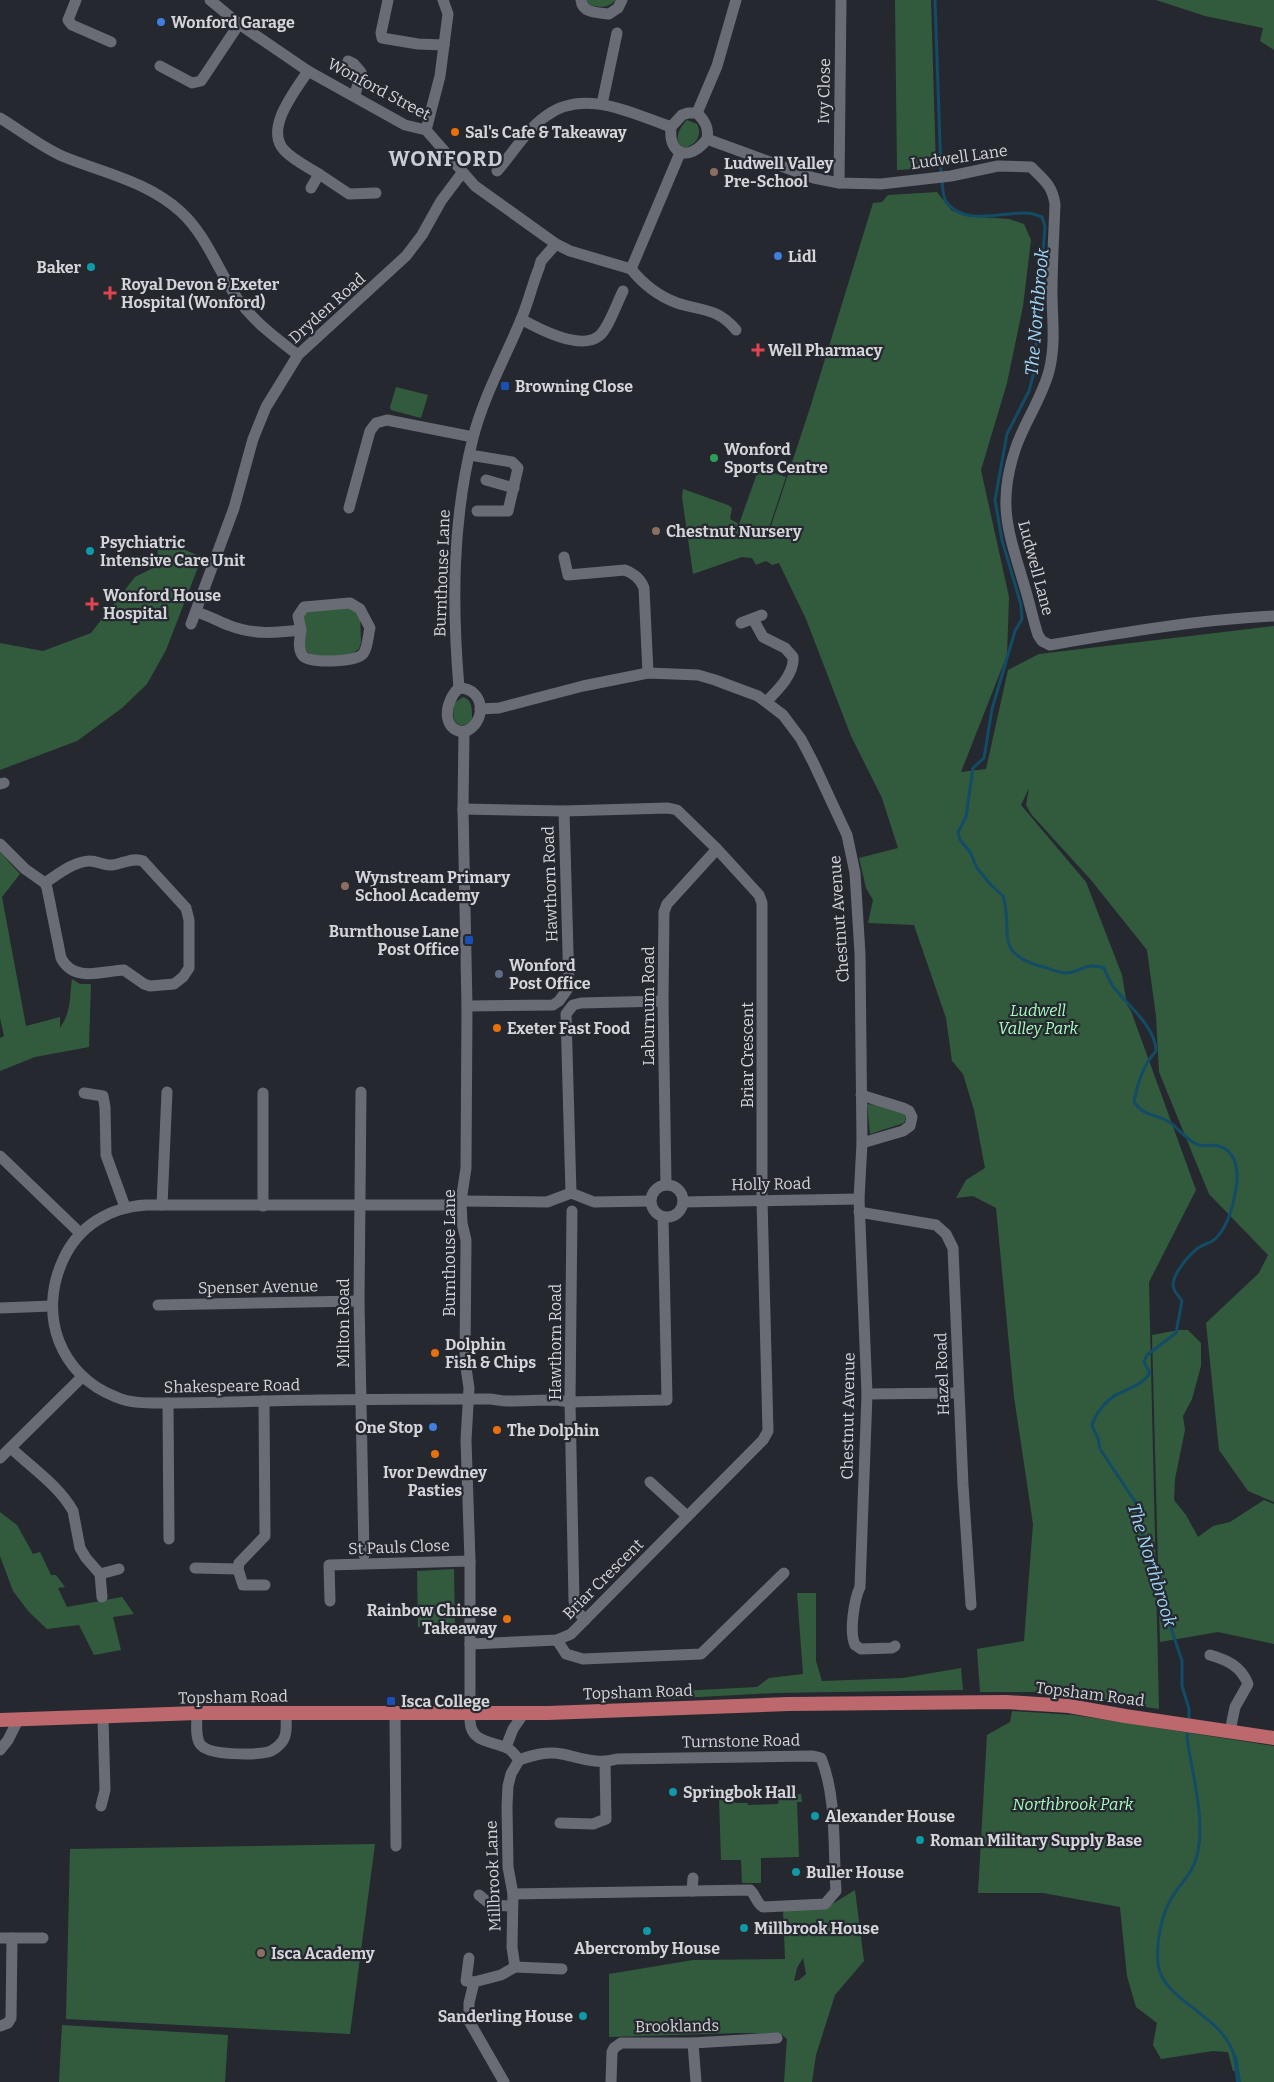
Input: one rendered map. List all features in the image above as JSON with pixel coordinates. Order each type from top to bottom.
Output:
[{"type":"main road","name":"Topsham Road","points":[[0,1720],[196,1714],[524,1714],[788,1704],[1006,1702],[1069,1706],[1274,1738]]},
{"type":"street","points":[[76,0],[68,20],[72,25],[111,42]]},
{"type":"street","name":"Wonford Street","points":[[210,0],[239,24],[308,71],[355,95],[404,125],[426,130],[475,186],[556,244],[570,251],[631,269]]},
{"type":"street","points":[[388,0],[381,34],[382,38],[444,46]]},
{"type":"street","points":[[426,130],[440,76],[444,46],[448,14],[443,0]]},
{"type":"street","points":[[581,0],[581,5],[585,9],[608,14],[618,8],[622,0]]},
{"type":"street","points":[[698,113],[720,58],[736,0]]},
{"type":"street","name":"Ivy Close","points":[[839,183],[841,0]]},
{"type":"street","points":[[160,66],[192,82],[201,81],[239,24]]},
{"type":"street","points":[[602,104],[616,33]]},
{"type":"street","points":[[348,61],[354,64],[360,72],[355,95]]},
{"type":"street","points":[[308,71],[282,111],[278,124],[279,140],[287,152],[349,194],[376,193]]},
{"type":"street","points":[[497,171],[532,128],[545,116],[568,105],[582,102],[602,104],[671,127]]},
{"type":"street","points":[[698,113],[707,127],[707,139],[697,150],[690,153],[680,152],[675,149],[671,141],[671,127],[682,115],[698,113]]},
{"type":"street","points":[[0,118],[60,155],[146,187],[166,199],[195,228],[236,297],[250,315],[298,355]]},
{"type":"street","name":"Ludwell Lane","points":[[707,139],[814,178],[839,183],[881,184],[951,176],[986,167],[1023,165],[1031,167],[1048,183],[1053,192],[1055,204],[1052,292],[1053,339],[1050,370],[1015,451],[1006,488],[1005,507],[1012,549],[1038,635],[1042,641],[1050,645],[1127,631],[1215,619],[1274,616]]},
{"type":"street","points":[[680,152],[631,269],[650,289],[662,296],[722,316],[736,330]]},
{"type":"street","name":"Dryden Road","points":[[191,624],[234,508],[253,439],[266,407],[298,355],[406,256],[422,236],[441,201],[462,173]]},
{"type":"street","points":[[311,188],[319,174]]},
{"type":"street","name":"Burnthouse Lane","points":[[459,688],[454,628],[456,535],[473,437],[521,319],[541,262],[556,244]]},
{"type":"street","points":[[521,319],[568,340],[578,342],[593,340],[602,332],[622,291]]},
{"type":"street","points":[[349,508],[370,431],[376,422],[386,420],[473,437]]},
{"type":"street","points":[[470,455],[515,463],[518,473],[508,511],[477,511]]},
{"type":"street","points":[[486,480],[514,488]]},
{"type":"street","points":[[564,557],[568,575],[625,570],[633,573],[642,582],[644,588],[648,673]]},
{"type":"street","points":[[350,603],[360,609],[370,628],[364,653],[351,660],[314,661],[303,656],[299,649],[301,630],[298,616],[304,607],[350,603]]},
{"type":"street","points":[[196,612],[207,615],[229,626],[265,634],[301,630]]},
{"type":"street","points":[[741,623],[757,617],[763,637],[785,648],[794,657],[793,667],[778,691],[767,701]]},
{"type":"street","name":"Chestnut Avenue","points":[[480,710],[499,708],[583,686],[648,673],[698,675],[751,693],[767,701],[784,715],[801,739],[823,779],[847,835],[855,873],[860,954],[862,1143],[859,1212],[867,1394],[860,1588],[853,1621],[853,1641],[857,1648],[861,1649],[892,1648],[895,1646]]},
{"type":"street","points":[[459,688],[468,688],[473,692],[480,710],[477,724],[464,732],[457,731],[452,727],[449,721],[447,705],[459,688]]},
{"type":"street","name":"Burnthouse Lane","points":[[464,732],[463,809],[467,1006],[466,1168],[461,1203],[462,1223],[466,1240],[465,1361],[468,1399],[466,1440],[470,1561],[470,1714]]},
{"type":"street","name":"Briar Crescent","points":[[463,809],[564,811],[668,808],[677,810],[717,848],[756,891],[762,903],[762,1200],[768,1431],[763,1440],[571,1634],[557,1640],[470,1644]]},
{"type":"street","name":"Hawthorn Road","points":[[467,1006],[553,1005],[559,1001],[569,987],[564,811]]},
{"type":"street","points":[[0,844],[25,869],[45,883],[49,894],[61,958],[65,965],[77,973],[100,975],[124,970],[150,986],[174,984],[186,974],[190,962],[189,920],[186,908],[142,862],[134,860],[111,866],[84,861],[75,864],[45,883]]},
{"type":"street","name":"Laburnum Road","points":[[666,1184],[663,1001],[664,912],[667,904],[717,848]]},
{"type":"street","points":[[571,1193],[566,1014],[573,1005],[581,1003],[663,1001]]},
{"type":"street","points":[[162,1205],[166,1092]]},
{"type":"street","name":"Milton Road","points":[[361,1092],[359,1301],[364,1555]]},
{"type":"street","points":[[84,1093],[102,1096],[105,1107],[106,1155],[125,1207]]},
{"type":"street","points":[[263,1093],[263,1206]]},
{"type":"street","points":[[861,1095],[904,1108],[909,1111],[912,1117],[910,1126],[903,1131],[862,1143]]},
{"type":"street","points":[[0,1156],[80,1233]]},
{"type":"street","points":[[666,1184],[680,1191],[683,1202],[682,1207],[674,1216],[663,1217],[654,1211],[650,1201],[653,1191],[666,1184]]},
{"type":"street","points":[[461,1203],[547,1202],[571,1193],[594,1202],[650,1201]]},
{"type":"street","name":"Holly Road","points":[[683,1202],[859,1199]]},
{"type":"street","name":"Shakespeare Road","points":[[461,1203],[263,1206],[162,1205],[125,1207],[97,1219],[80,1233],[68,1249],[58,1272],[52,1306],[58,1340],[82,1377],[103,1391],[118,1398],[145,1403],[218,1404],[264,1401],[468,1399],[556,1400],[570,1402],[667,1400],[663,1217]]},
{"type":"street","name":"Hawthorn Road","points":[[572,1210],[570,1402],[574,1601],[578,1612],[584,1620]]},
{"type":"street","name":"Hazel Road","points":[[859,1212],[936,1225],[950,1240],[954,1257],[958,1393],[971,1605]]},
{"type":"street","name":"Spenser Avenue","points":[[158,1305],[359,1301]]},
{"type":"street","points":[[0,1308],[52,1306]]},
{"type":"street","points":[[0,1458],[82,1377]]},
{"type":"street","points":[[867,1394],[958,1393]]},
{"type":"street","points":[[264,1401],[265,1536],[239,1563],[238,1568],[242,1585],[265,1585]]},
{"type":"street","points":[[168,1403],[169,1539]]},
{"type":"street","points":[[11,1448],[61,1493],[70,1505],[82,1553],[100,1574],[102,1597]]},
{"type":"street","points":[[650,1482],[687,1516]]},
{"type":"street","name":"St Pauls Close","points":[[330,1601],[324,1565],[470,1561]]},
{"type":"street","points":[[195,1568],[238,1568]]},
{"type":"street","points":[[100,1574],[119,1569]]},
{"type":"street","points":[[557,1640],[566,1654],[583,1659],[701,1654],[784,1573]]},
{"type":"street","points":[[1210,1655],[1231,1662],[1246,1678],[1248,1684],[1236,1707],[1230,1731]]},
{"type":"street","points":[[196,1714],[198,1736],[200,1744],[204,1748],[211,1752],[250,1754],[269,1752],[281,1743],[285,1736],[286,1713]]},
{"type":"street","points":[[470,1714],[471,1729],[476,1736],[506,1747],[519,1760]]},
{"type":"street","points":[[506,1747],[513,1729],[524,1714]]},
{"type":"street","points":[[395,1715],[396,1846]]},
{"type":"street","points":[[102,1806],[105,1790],[103,1718]]},
{"type":"street","points":[[0,1750],[8,1740],[18,1720]]},
{"type":"street","name":"Turnstone Road","points":[[479,1896],[491,1905],[527,1894],[750,1890],[754,1893],[758,1904],[763,1907],[825,1904],[836,1891],[833,1804],[826,1770],[821,1758],[813,1756],[616,1759],[605,1762],[582,1760],[560,1753],[545,1753],[519,1760]]},
{"type":"street","name":"Millbrook Lane","points":[[515,1967],[512,1947],[512,1900],[508,1867],[507,1796],[511,1774],[519,1760]]},
{"type":"street","points":[[560,1823],[593,1824],[606,1819],[605,1762]]},
{"type":"street","points":[[692,1891],[693,1878]]},
{"type":"street","points":[[0,2026],[11,2018],[6,1938],[43,1938]]},
{"type":"street","points":[[469,1958],[469,2021],[503,2081]]},
{"type":"street","points":[[470,1981],[501,1975],[515,1967],[562,1969]]},
{"type":"street","name":"Brooklands","points":[[611,2082],[612,2052],[621,2043],[693,2043],[777,2038]]},
{"type":"street","points":[[693,2043],[696,2082]]},
{"type":"green space","points":[[585,0],[616,0],[609,5],[598,7],[586,3]]},
{"type":"green space","points":[[895,0],[931,0],[936,168],[897,170]]},
{"type":"green space","points":[[1156,0],[1274,0],[1274,50],[1260,41],[1263,28],[1205,16]]},
{"type":"green space","points":[[687,120],[697,124],[699,133],[694,143],[683,148],[678,141],[678,134]]},
{"type":"green space","name":"Ludwell Valley Park","points":[[937,192],[951,210],[965,216],[1009,219],[1024,224],[1031,240],[1023,306],[1007,383],[981,470],[1009,597],[1007,655],[961,772],[986,769],[1008,670],[1039,654],[1274,626],[1274,1502],[1248,1491],[1219,1450],[1206,1323],[1259,1273],[1268,1255],[1209,1194],[1159,1072],[1156,1016],[1147,950],[1091,880],[1031,814],[1026,805],[1029,788],[1021,805],[1086,882],[1122,975],[1127,1005],[1131,1011],[1196,1190],[1149,1282],[1159,1709],[1111,1702],[1092,1695],[1058,1692],[980,1692],[977,1649],[1024,1641],[1033,1524],[1014,1397],[996,1208],[973,1196],[956,1198],[966,1180],[985,1168],[974,1110],[963,1074],[952,1061],[946,1018],[914,925],[868,923],[873,900],[866,888],[859,858],[898,848],[882,798],[851,736],[806,619],[779,563],[772,565],[766,561],[756,565],[752,558],[742,557],[693,574],[682,497],[683,489],[728,505],[732,508],[730,519],[739,524],[759,468],[786,477],[767,534],[761,532],[768,535],[810,408],[873,203],[882,202],[888,195]]},
{"type":"green space","points":[[396,387],[428,395],[421,418],[391,410],[390,407]]},
{"type":"green space","points":[[156,538],[202,557],[166,650],[147,684],[122,708],[77,741],[0,770],[0,643],[43,651],[91,633],[135,577],[159,565]]},
{"type":"green space","points":[[351,607],[360,618],[361,642],[359,649],[349,656],[315,657],[308,653],[304,647],[302,616],[307,609]]},
{"type":"green space","points":[[463,697],[469,701],[472,713],[472,720],[464,726],[455,721],[453,715],[454,703]]},
{"type":"green space","points":[[0,852],[20,874],[2,897],[26,1026],[60,1017],[60,1028],[67,1016],[72,979],[80,984],[91,984],[89,1047],[35,1057],[0,1071],[0,1038],[4,1036],[0,1018]]},
{"type":"green space","points":[[867,1104],[883,1106],[898,1111],[906,1117],[904,1123],[870,1134]]},
{"type":"green space","points":[[1188,1330],[1201,1343],[1201,1366],[1192,1399],[1183,1416],[1185,1430],[1175,1479],[1174,1500],[1186,1515],[1198,1537],[1213,1526],[1230,1522],[1264,1500],[1274,1504],[1274,1644],[1218,1632],[1160,1642],[1152,1335]]},
{"type":"green space","points":[[0,1512],[17,1525],[33,1554],[40,1552],[51,1575],[56,1575],[65,1587],[58,1588],[67,1607],[122,1597],[134,1614],[113,1617],[121,1650],[94,1655],[79,1625],[47,1629],[29,1612],[13,1591],[0,1556]]},
{"type":"green space","points":[[454,1569],[455,1626],[418,1627],[417,1571]]},
{"type":"green space","points":[[797,1593],[816,1593],[816,1661],[822,1681],[903,1678],[961,1668],[963,1690],[774,1693],[662,1699],[660,1692],[757,1687],[769,1678],[803,1674]]},
{"type":"green space","name":"Northbrook Park","points":[[1012,1711],[1074,1715],[1274,1746],[1274,2082],[1238,2082],[1238,2070],[1233,2071],[1228,2052],[1213,2051],[1161,2059],[1153,2045],[1157,2023],[1136,2007],[1127,1976],[1120,1907],[1043,1893],[978,1893],[987,1735],[1010,1722]]},
{"type":"green space","points":[[801,1794],[802,1802],[797,1802],[799,1857],[761,1858],[761,1883],[742,1883],[741,1860],[721,1860],[719,1798],[735,1798],[735,1803],[747,1803],[748,1805],[778,1804],[779,1799],[789,1798],[789,1795]]},
{"type":"green space","points":[[375,1844],[350,2034],[66,2019],[70,1849]]},
{"type":"green space","points":[[855,1890],[864,1961],[835,1995],[816,2055],[812,2082],[784,2082],[787,2039],[781,2034],[738,2033],[609,2037],[609,1974],[693,1960],[785,1959],[783,1909],[829,1906]],"holes":[[[803,1958],[806,1974],[799,1980],[794,1981],[797,1968]]]},
{"type":"green space","points":[[62,2025],[228,2035],[225,2082],[59,2082]]},
{"type":"water","points":[[1237,2055],[1241,2082],[1236,2082],[1233,2056]]},
{"type":"waterway","name":"The Northbrook","points":[[935,0],[941,174]]},
{"type":"waterway","name":"The Northbrook","points":[[942,180],[945,201],[955,210],[974,216],[1030,213],[1042,217],[1045,226],[1034,372],[1029,391],[1007,434],[995,500],[1002,540],[1021,605],[1022,619],[1015,631],[992,709],[984,758],[973,768],[966,817],[958,832],[960,840],[970,852],[977,868],[1003,896],[1006,908],[1008,939],[1010,947],[1016,954],[1025,960],[1063,973],[1091,966],[1104,968],[1113,987],[1147,1026],[1155,1042],[1156,1051],[1148,1062],[1137,1089],[1134,1102],[1138,1107],[1169,1122],[1196,1144],[1216,1145],[1225,1149],[1234,1159],[1236,1166],[1236,1187],[1226,1224],[1212,1242],[1198,1248],[1190,1256],[1174,1279],[1175,1292],[1182,1301],[1176,1333],[1147,1355],[1144,1362],[1150,1373],[1147,1377],[1141,1383],[1115,1395],[1107,1402],[1099,1411],[1092,1426],[1098,1438],[1100,1449],[1136,1503],[1147,1556],[1182,1661],[1182,1686],[1189,1709],[1189,1721]]},
{"type":"waterway","name":"The Northbrook","points":[[1188,1730],[1187,1738],[1199,1812],[1199,1842],[1193,1866],[1169,1902],[1166,1910],[1159,1937],[1158,1964],[1162,1977],[1170,1989],[1220,2031],[1229,2044],[1235,2059]]},
{"type":"place","name":"Wonford Garage","points":[[161,22]]},
{"type":"place","name":"Sal's Cafe & Takeaway","points":[[455,132]]},
{"type":"place","name":"Ludwell Valley Pre-School","points":[[714,172]]},
{"type":"place","name":"Lidl","points":[[778,256]]},
{"type":"place","name":"Baker","points":[[91,267]]},
{"type":"place","name":"Royal Devon & Exeter Hospital (Wonford)","points":[[110,293]]},
{"type":"place","name":"Well Pharmacy","points":[[758,350]]},
{"type":"place","name":"Browning Close","points":[[505,386]]},
{"type":"place","name":"Wonford Sports Centre","points":[[714,458]]},
{"type":"place","name":"Chestnut Nursery","points":[[656,531]]},
{"type":"place","name":"Psychiatric Intensive Care Unit","points":[[90,551]]},
{"type":"place","name":"Wonford House Hospital","points":[[92,604]]},
{"type":"place","name":"Wynstream Primary School Academy","points":[[345,886]]},
{"type":"place","name":"Burnthouse Lane Post Office","points":[[469,940]]},
{"type":"place","name":"Wonford Post Office","points":[[499,974]]},
{"type":"place","name":"Exeter Fast Food","points":[[497,1028]]},
{"type":"place","name":"Dolphin Fish & Chips","points":[[435,1353]]},
{"type":"place","name":"One Stop","points":[[433,1427]]},
{"type":"place","name":"The Dolphin","points":[[497,1430]]},
{"type":"place","name":"Ivor Dewdney Pasties","points":[[435,1454]]},
{"type":"place","name":"Rainbow Chinese Takeaway","points":[[507,1619]]},
{"type":"place","name":"Isca College","points":[[391,1701]]},
{"type":"place","name":"Springbok Hall","points":[[673,1792]]},
{"type":"place","name":"Alexander House","points":[[815,1816]]},
{"type":"place","name":"Roman Military Supply Base","points":[[920,1840]]},
{"type":"place","name":"Buller House","points":[[796,1872]]},
{"type":"place","name":"Millbrook House","points":[[744,1928]]},
{"type":"place","name":"Abercromby House","points":[[647,1931]]},
{"type":"place","name":"Isca Academy","points":[[261,1953]]},
{"type":"place","name":"Sanderling House","points":[[583,2016]]},
{"type":"district","name":"WONFORD","points":[[446,159]]}]
